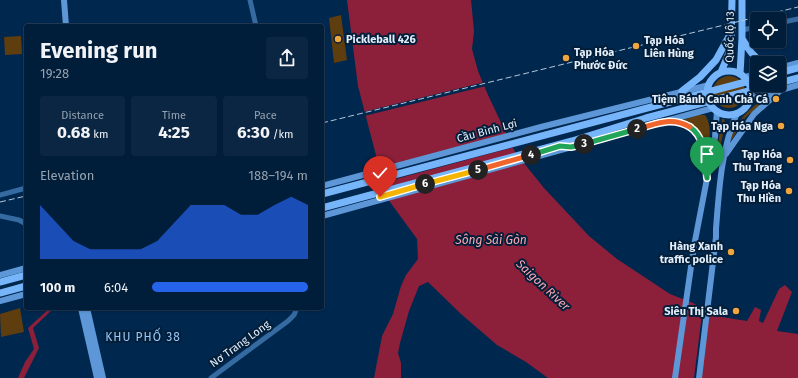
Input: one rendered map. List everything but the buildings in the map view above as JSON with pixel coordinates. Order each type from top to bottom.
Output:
[{"type":"highway","name":"Quốc lộ 13","points":[[721,72],[729,53],[732,31],[732,0]]},
{"type":"highway","name":"Quốc lộ 13","points":[[742,0],[743,75]]},
{"type":"highway","points":[[682,91],[700,77],[716,60],[732,31]]},
{"type":"highway","points":[[742,38],[753,56]]},
{"type":"highway","points":[[786,69],[798,68]]},
{"type":"highway","points":[[731,71],[743,75],[748,81],[751,90],[750,99],[747,106],[737,113],[730,114],[723,114],[715,109],[708,97],[709,85],[716,75],[721,72],[731,71]]},
{"type":"highway","points":[[786,84],[798,78]]},
{"type":"highway","name":"Cầu Bình Lợi","points":[[324,193],[750,81]]},
{"type":"highway","points":[[324,207],[546,147],[571,144],[646,118],[750,91]]},
{"type":"highway","points":[[540,136],[551,130]]},
{"type":"highway","points":[[546,147],[560,146]]},
{"type":"highway","points":[[0,282],[24,276]]},
{"type":"highway","points":[[0,293],[13,294],[24,287]]},
{"type":"main road","points":[[64,0],[66,24]]},
{"type":"main road","points":[[786,66],[798,62]]},
{"type":"main road","points":[[743,75],[750,74]]},
{"type":"main road","name":"Cầu Bình Lợi","points":[[324,185],[657,97],[709,85]]},
{"type":"main road","points":[[786,86],[798,85]]},
{"type":"main road","points":[[750,99],[768,92]]},
{"type":"main road","points":[[724,155],[754,114],[776,92]]},
{"type":"main road","points":[[324,213],[560,146],[715,109],[714,137],[694,246],[675,378]]},
{"type":"main road","points":[[696,378],[716,229],[724,155],[737,113]]},
{"type":"main road","points":[[551,130],[569,121]]},
{"type":"main road","points":[[666,121],[685,124],[697,133],[703,146],[707,178]]},
{"type":"main road","name":"Cầu Bình Lợi","points":[[324,189],[551,130],[564,130]]},
{"type":"main road","points":[[324,213],[551,153],[571,144]]},
{"type":"main road","points":[[551,153],[560,146]]},
{"type":"main road","points":[[699,378],[713,248]]},
{"type":"main road","points":[[0,275],[24,269]]},
{"type":"main road","points":[[0,301],[13,294],[24,294]]},
{"type":"main road","points":[[81,310],[97,378]]},
{"type":"main road","points":[[87,310],[103,378]]},
{"type":"street","points":[[250,0],[256,24]]},
{"type":"street","points":[[786,22],[798,19]]},
{"type":"street","points":[[742,30],[750,28]]},
{"type":"street","points":[[0,195],[24,189]]},
{"type":"street","points":[[0,216],[19,220],[24,223]]},
{"type":"street","name":"Nơ Trang Long","points":[[211,378],[288,321],[294,315],[296,310]]},
{"type":"shaded area","name":"Pickleball 426","points":[[341,15],[347,60],[334,63],[329,18]]},
{"type":"shaded area","points":[[21,36],[22,54],[5,55],[4,37]]},
{"type":"shaded area","points":[[726,76],[732,76],[742,83],[745,92],[744,98],[738,105],[732,108],[726,108],[716,101],[713,95],[713,89],[720,79]]},
{"type":"shaded area","points":[[770,96],[745,118],[731,141],[735,128],[745,114],[751,108]]},
{"type":"shaded area","points":[[698,115],[705,115],[709,124],[710,136],[707,158],[702,139],[696,132],[680,121]]},
{"type":"shaded area","points":[[722,119],[724,119],[725,123],[720,149],[714,168]]},
{"type":"shaded area","points":[[20,308],[24,332],[1,337],[0,314]]},
{"type":"water","name":"Sông Sài Gòn","points":[[347,0],[471,0],[474,31],[472,49],[478,71],[515,152],[544,188],[589,236],[617,259],[670,294],[693,303],[716,316],[747,321],[755,307],[761,310],[759,321],[763,323],[779,289],[785,285],[792,292],[777,331],[798,334],[798,378],[548,378],[526,362],[497,345],[461,314],[428,282],[419,286],[409,311],[400,343],[398,353],[401,363],[401,378],[374,378],[382,336],[393,314],[401,286],[406,275],[418,259],[417,239],[390,202],[384,186],[358,86]]},
{"type":"water","points":[[48,310],[52,310],[33,328],[39,348],[24,378],[18,378],[25,362],[34,349],[28,328]]},
{"type":"pier","points":[[485,82],[486,86],[364,116],[363,112]]},
{"type":"pier","points":[[509,135],[515,147],[381,183],[377,170]]},
{"type":"pier","points":[[703,306],[709,309],[700,378],[694,378]]},
{"type":"railway","points":[[324,123],[798,7]]},
{"type":"railway","points":[[0,202],[24,196]]},
{"type":"place","name":"Pickleball 426","points":[[338,39]]},
{"type":"place","name":"Tạp Hóa Liên Hùng","points":[[636,46]]},
{"type":"place","name":"Tạp Hóa Phước Đức","points":[[566,58]]},
{"type":"place","name":"Tiệm Bánh Canh Chả Cá","points":[[776,99]]},
{"type":"place","name":"Tạp Hóa Nga","points":[[781,126]]},
{"type":"place","name":"Tạp Hóa Thu Trang","points":[[790,160]]},
{"type":"place","name":"Tạp Hóa Thu Hiền","points":[[789,191]]},
{"type":"place","name":"Hàng Xanh traffic police","points":[[731,252]]},
{"type":"place","name":"Siêu Thị Sala","points":[[736,311]]},
{"type":"district","name":"KHU PHỐ 38","points":[[143,337]]},
{"type":"route","points":[[380,197],[560,146],[571,147],[666,121],[685,124],[697,133],[703,146],[707,178]]},
{"type":"water label","name":"Saigon River","points":[[543,285]]}]
